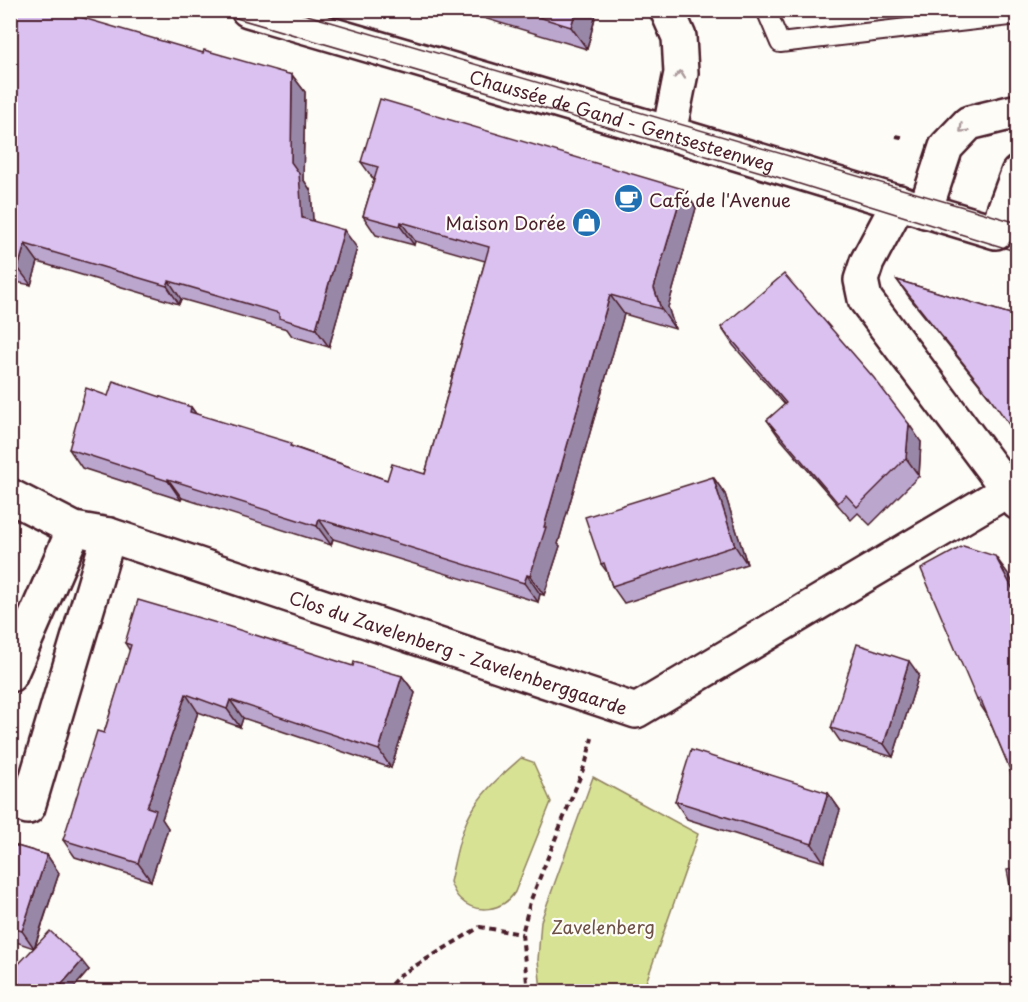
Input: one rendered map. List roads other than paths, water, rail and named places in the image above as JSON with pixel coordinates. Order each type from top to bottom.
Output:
[{"type":"street","name":"Chaussée de Gand - Gentsesteenweg","points":[[248,10],[669,133],[996,232],[1017,173]]},
{"type":"street","points":[[667,10],[678,37],[681,73],[669,133]]},
{"type":"street","points":[[1013,496],[864,299],[861,280],[867,262],[912,206],[946,147],[969,123],[1017,111]]},
{"type":"street","name":"Clos du Zavelenberg - Zavelenberggaarde","points":[[10,496],[74,529],[109,535],[636,711],[1013,496]]},
{"type":"street","points":[[10,675],[74,529]]},
{"type":"street","points":[[10,800],[28,807],[109,535]]},
{"type":"lane","points":[[766,10],[780,43],[1017,15]]},
{"type":"tram line","points":[[209,10],[761,172],[1018,252]]},
{"type":"tram line","points":[[290,10],[1018,223]]},
{"type":"place","name":"Café de l'Avenue","points":[[628,199]]},
{"type":"place","name":"Maison Dorée","points":[[587,222]]},
{"type":"park label","name":"Zavelenberg","points":[[603,926]]}]
